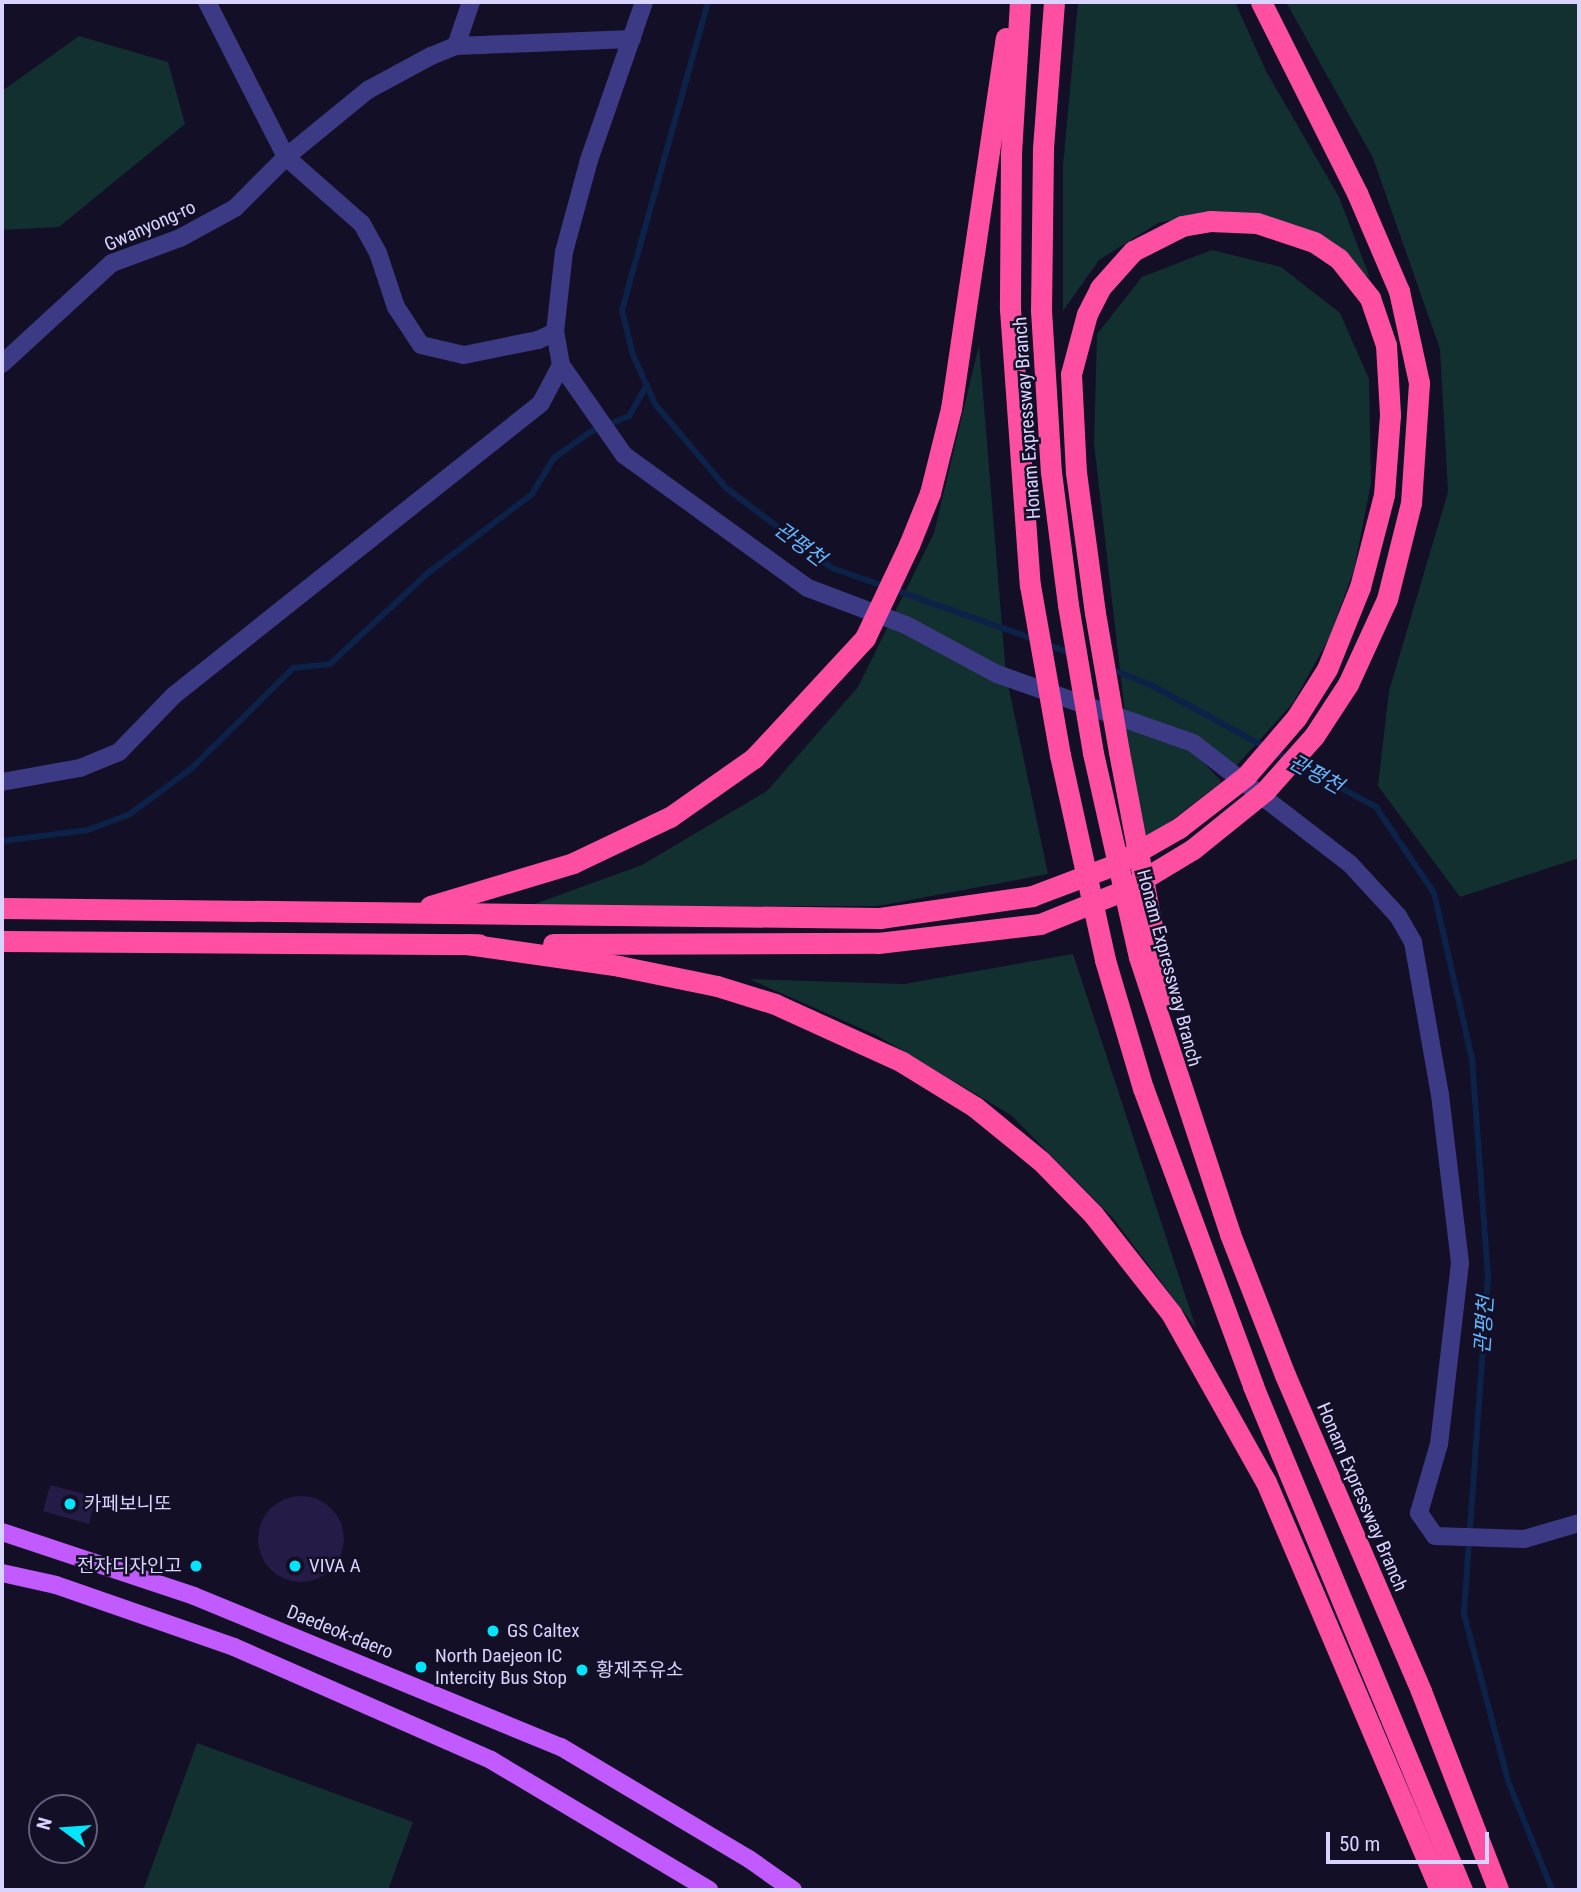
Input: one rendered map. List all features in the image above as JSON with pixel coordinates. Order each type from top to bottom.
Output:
[{"type":"highway","points":[[369,913],[432,905],[525,881],[670,817],[754,758],[865,638],[909,545],[930,493],[951,409],[1012,2]]},
{"type":"highway","name":"Honam Expressway Branch","points":[[1020,2],[1011,153],[1010,309],[1030,585],[1060,755],[1105,960],[1148,1101],[1253,1386],[1462,1890]]},
{"type":"highway","name":"Honam Expressway Branch","points":[[1054,2],[1044,149],[1041,310],[1051,472],[1068,605],[1093,753],[1158,1021],[1230,1234],[1280,1363],[1421,1691],[1498,1890]]},
{"type":"highway","points":[[2,941],[878,943],[1040,924],[1125,890],[1193,849],[1265,791],[1314,736],[1348,684],[1390,587],[1411,503],[1419,383],[1399,291],[1357,193],[1261,2]]},
{"type":"highway","points":[[2,908],[880,918],[1032,896],[1114,865],[1179,828],[1246,776],[1296,718],[1327,669],[1363,576],[1384,495],[1390,415],[1386,345],[1370,298],[1339,259],[1314,242],[1257,223],[1210,221],[1182,226],[1133,251],[1100,288],[1087,314],[1071,374],[1076,472],[1095,613],[1119,752],[1161,975],[1158,1021]]},
{"type":"highway","points":[[467,944],[619,965],[717,986],[775,1004],[902,1062],[975,1107],[1041,1161],[1093,1214],[1171,1313],[1266,1482],[1440,1890]]},
{"type":"main road","name":"Daedeok-daero","points":[[2,1532],[194,1596],[561,1747],[749,1859],[793,1890]]},
{"type":"main road","points":[[2,1573],[56,1585],[233,1647],[491,1759],[709,1890]]},
{"type":"street","points":[[207,2],[286,157],[362,224],[378,253],[396,307],[421,345],[464,355],[538,340],[555,332]]},
{"type":"street","points":[[471,2],[456,46],[632,39]]},
{"type":"street","points":[[644,2],[589,160],[564,253],[555,332],[561,365],[571,382],[624,455],[808,588],[906,625],[997,674],[1193,743],[1350,864],[1398,916],[1413,942],[1434,1056],[1460,1264],[1439,1444],[1419,1513],[1435,1536],[1524,1539],[1579,1523]]},
{"type":"street","name":"Gwanyong-ro","points":[[2,364],[112,263],[180,238],[235,208],[286,157],[368,90],[456,46]]},
{"type":"street","points":[[2,782],[79,768],[119,752],[173,696],[541,403],[561,365]]},
{"type":"green space","points":[[1078,2],[1235,2],[1266,71],[1339,197],[1370,278],[1296,225],[1221,211],[1158,223],[1099,260],[1063,311],[1063,166]]},
{"type":"green space","points":[[1286,2],[1579,2],[1579,858],[1460,897],[1378,786],[1389,691],[1448,492],[1440,349],[1373,158]]},
{"type":"green space","points":[[79,36],[168,62],[185,124],[59,227],[2,230],[2,91]]},
{"type":"green space","points":[[1212,250],[1281,267],[1340,313],[1369,379],[1371,483],[1354,570],[1329,638],[1293,703],[1235,767],[1125,714],[1094,443],[1097,334],[1142,277]]},
{"type":"green space","points":[[979,345],[1006,675],[1048,874],[878,906],[529,906],[642,865],[767,791],[858,687],[934,533]]},
{"type":"green space","points":[[1119,724],[1191,749],[1222,782],[1139,845]]},
{"type":"green space","points":[[1073,954],[1196,1328],[1113,1218],[1011,1115],[876,1035],[749,979],[904,984]]},
{"type":"green space","points":[[197,1743],[413,1822],[388,1890],[144,1888]]},
{"type":"building","name":"카페보니또","points":[[50,1485],[96,1497],[89,1524],[43,1511]]},
{"type":"building","points":[[301,1496],[325,1503],[337,1515],[344,1539],[337,1563],[325,1575],[301,1582],[277,1575],[265,1563],[258,1539],[265,1515],[277,1503]]},
{"type":"waterway","name":"관평천","points":[[708,2],[622,310],[633,355],[655,404],[726,488],[832,568],[1036,640]]},
{"type":"waterway","points":[[2,841],[88,830],[130,814],[192,768],[293,668],[330,664],[428,573],[532,494],[554,458],[590,432],[629,416],[647,385]]},
{"type":"waterway","name":"관평천","points":[[1046,644],[1072,654]]},
{"type":"waterway","name":"관평천","points":[[1108,668],[1153,686],[1376,807],[1434,893],[1472,1059],[1488,1277],[1464,1614],[1508,1781],[1552,1890]]},
{"type":"place","name":"카페보니또","points":[[70,1504]]},
{"type":"place","name":"전자디자인고","points":[[196,1566]]},
{"type":"place","name":"VIVA A","points":[[295,1566]]},
{"type":"place","name":"GS Caltex","points":[[493,1631]]},
{"type":"place","name":"North Daejeon IC Intercity Bus Stop","points":[[421,1667]]},
{"type":"place","name":"황제주유소","points":[[582,1670]]}]
